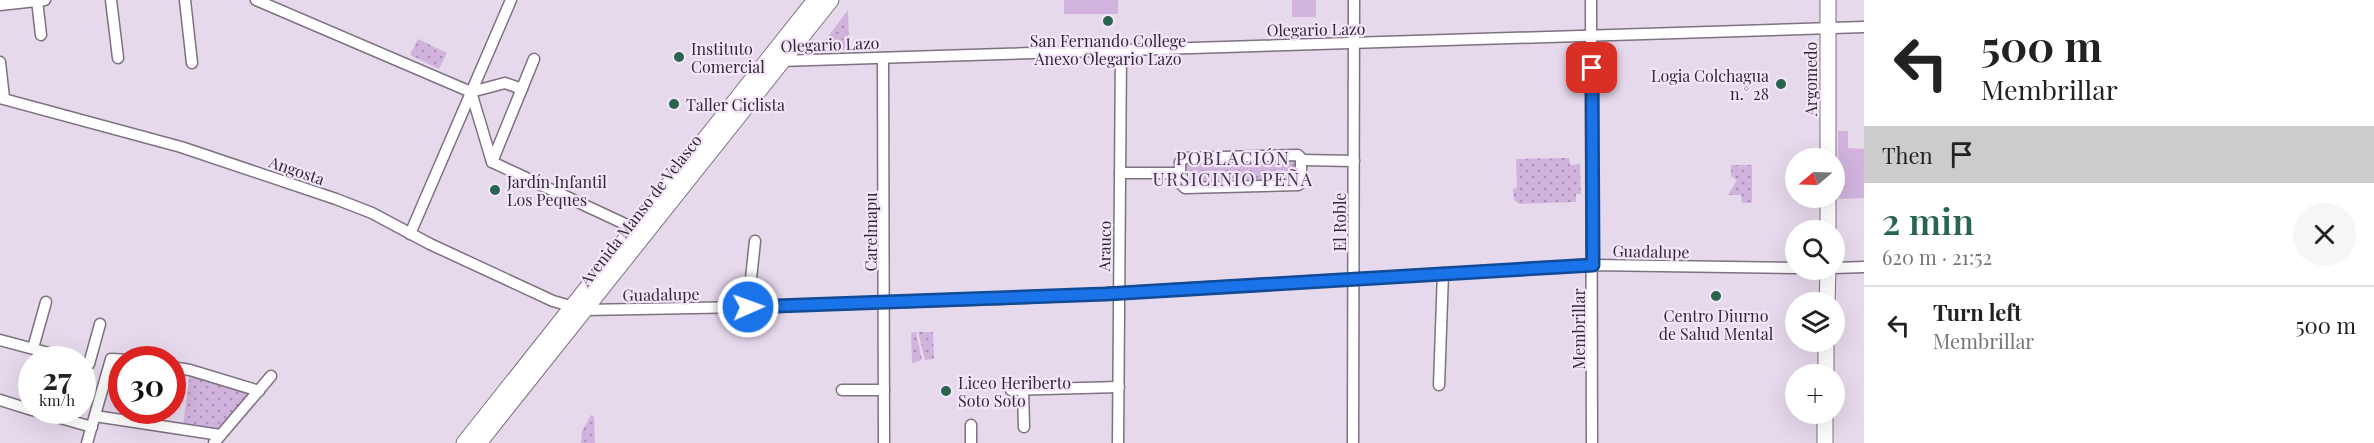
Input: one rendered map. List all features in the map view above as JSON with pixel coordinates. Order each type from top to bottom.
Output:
[{"type":"main road","name":"Avenida Manso de Velasco","points":[[776,61],[815,0]]},
{"type":"main road","name":"Avenida Manso de Velasco","points":[[464,443],[577,309],[776,61],[831,0]]},
{"type":"main road","name":"Argomedo","points":[[1828,0],[1828,148]]},
{"type":"main road","name":"Avenida Manso de Velasco","points":[[479,443],[577,309]]},
{"type":"main road","points":[[1825,424],[1825,443]]},
{"type":"street","points":[[0,6],[40,0],[41,35]]},
{"type":"street","points":[[111,0],[118,58]]},
{"type":"street","points":[[185,0],[192,63]]},
{"type":"street","points":[[256,0],[471,92],[505,83],[522,90]]},
{"type":"street","points":[[410,234],[511,0]]},
{"type":"street","name":"El Roble","points":[[1353,443],[1354,0]]},
{"type":"street","name":"Membrillar","points":[[1592,0],[1592,443]]},
{"type":"street","name":"Olegario Lazo","points":[[776,61],[1864,27]]},
{"type":"street","name":"Arauco","points":[[1118,443],[1122,49]]},
{"type":"street","name":"Carelmapu","points":[[884,58],[884,443]]},
{"type":"street","points":[[492,162],[534,59]]},
{"type":"street","points":[[0,62],[2,98]]},
{"type":"street","points":[[471,92],[492,162],[640,231]]},
{"type":"street","name":"Angosta","points":[[2,98],[172,145],[310,190],[372,213],[473,265],[577,309]]},
{"type":"street","points":[[1298,155],[1301,160],[1301,183],[1298,185],[1185,188],[1180,183],[1180,173],[1180,162],[1184,158],[1298,155]]},
{"type":"street","points":[[1301,160],[1354,160]]},
{"type":"street","points":[[1120,173],[1180,173]]},
{"type":"street","points":[[748,307],[755,241]]},
{"type":"street","name":"Guadalupe","points":[[577,309],[884,303],[1118,293],[1593,265],[1785,268]]},
{"type":"street","points":[[1845,268],[1864,267]]},
{"type":"street","points":[[1439,385],[1443,273]]},
{"type":"street","points":[[34,346],[46,302]]},
{"type":"street","points":[[92,346],[100,324]]},
{"type":"street","points":[[0,340],[25,346]]},
{"type":"street","points":[[186,369],[259,391]]},
{"type":"street","points":[[96,412],[108,371]]},
{"type":"street","points":[[96,422],[217,439],[271,376]]},
{"type":"street","points":[[1011,390],[1119,387]]},
{"type":"street","points":[[842,390],[884,390]]},
{"type":"street","points":[[1023,390],[1024,427]]},
{"type":"street","points":[[0,400],[18,406]]},
{"type":"street","points":[[87,443],[92,424]]},
{"type":"street","points":[[971,425],[971,443]]},
{"type":"shaded area","points":[[1064,0],[1118,0],[1118,14],[1064,14]]},
{"type":"shaded area","points":[[1292,0],[1316,0],[1316,17],[1292,17]]},
{"type":"shaded area","points":[[848,10],[849,50],[818,50]]},
{"type":"shaded area","points":[[418,39],[447,53],[439,69],[410,55]]},
{"type":"shaded area","points":[[1838,131],[1848,131],[1848,148],[1864,149],[1864,198],[1845,199],[1845,148],[1838,148]]},
{"type":"shaded area","points":[[1569,158],[1570,165],[1580,164],[1581,194],[1576,194],[1576,202],[1519,204],[1514,200],[1513,189],[1517,188],[1516,159]]},
{"type":"shaded area","points":[[1293,161],[1297,164],[1297,179],[1294,180],[1185,183],[1185,162]]},
{"type":"shaded area","points":[[1731,165],[1752,165],[1752,203],[1742,203],[1741,195],[1728,195],[1737,180],[1731,176]]},
{"type":"shaded area","points":[[916,332],[922,360],[912,363],[911,333]]},
{"type":"shaded area","points":[[918,332],[933,332],[934,359],[925,360]]},
{"type":"shaded area","points":[[190,372],[251,393],[221,429],[215,430],[183,427],[183,424],[186,424]]},
{"type":"shaded area","points":[[591,415],[594,416],[595,443],[581,443],[582,431]]},
{"type":"place","name":"San Fernando College Anexo Olegario Lazo","points":[[1108,21]]},
{"type":"place","name":"Instituto Comercial","points":[[679,57]]},
{"type":"place","name":"Logia Colchagua n.° 28","points":[[1781,84]]},
{"type":"place","name":"Taller Ciclista","points":[[674,104]]},
{"type":"place","name":"Jardín Infantil Los Peques","points":[[495,190]]},
{"type":"place","name":"Centro Diurno de Salud Mental","points":[[1716,296]]},
{"type":"place","name":"Liceo Heriberto Soto Soto","points":[[946,391]]},
{"type":"district","name":"POBLACIÓN URSICINIO PEÑA","points":[[1233,168]]},
{"type":"route","points":[[748,307],[1106,294],[1593,265],[1592,68]]}]
